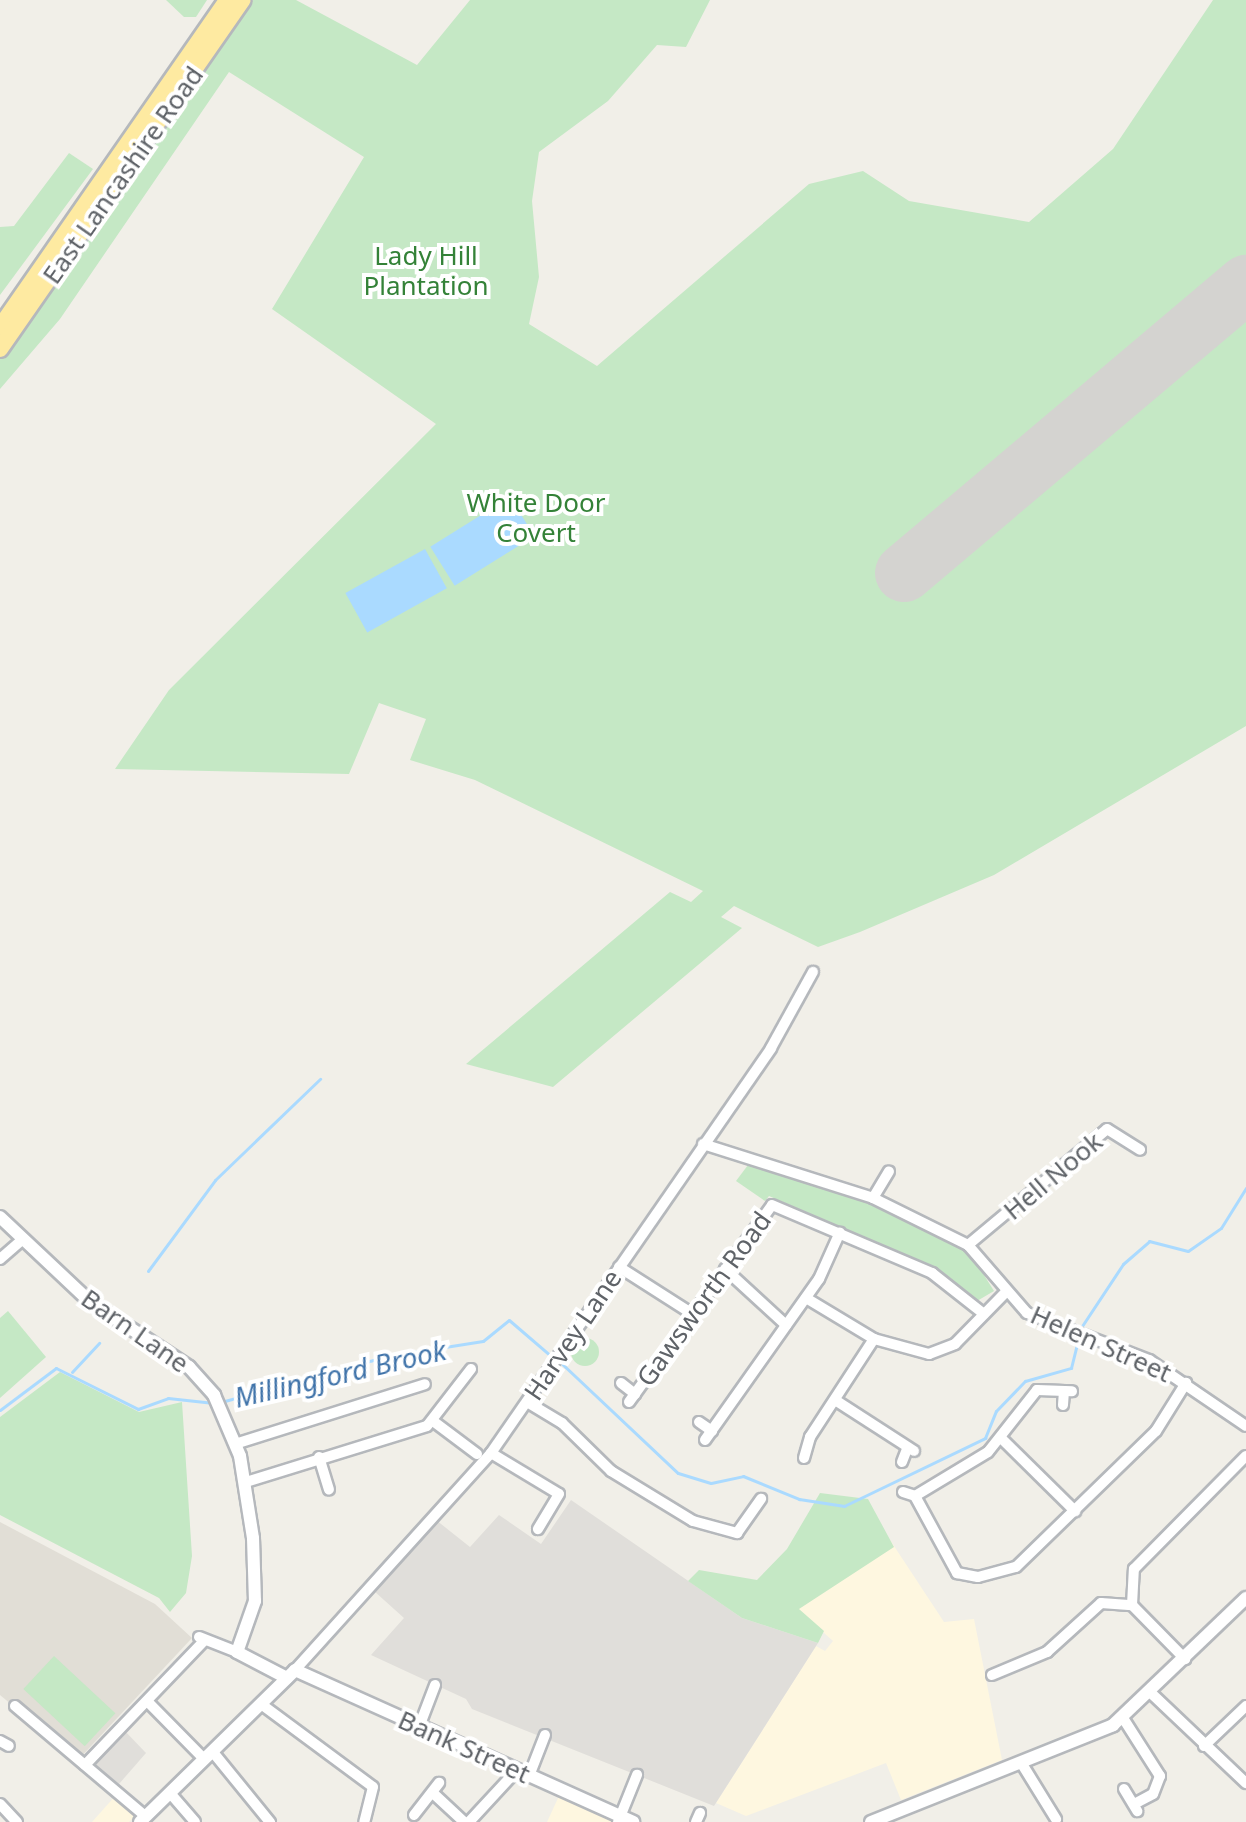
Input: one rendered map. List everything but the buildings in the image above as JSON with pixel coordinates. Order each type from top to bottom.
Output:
[{"type":"highway","name":"East Lancashire Road","points":[[0,327],[227,0]]},
{"type":"highway","name":"East Lancashire Road","points":[[0,349],[243,0]]},
{"type":"street","name":"Harvey Lane","points":[[291,1674],[491,1453],[703,1144],[813,972]]},
{"type":"street","name":"Hell Nook","points":[[968,1245],[1107,1129],[1140,1150]]},
{"type":"street","name":"Helen Street","points":[[703,1144],[873,1198],[968,1245],[1005,1293],[1027,1313],[1186,1383],[1246,1426]]},
{"type":"street","points":[[873,1198],[889,1171]]},
{"type":"street","name":"Gawsworth Road","points":[[621,1383],[632,1398],[772,1205],[932,1273],[984,1314]]},
{"type":"street","name":"Barn Lane","points":[[0,1217],[89,1301],[189,1367],[217,1400],[246,1482],[256,1589],[237,1652]]},
{"type":"street","points":[[699,1422],[708,1436],[806,1298],[840,1232]]},
{"type":"street","points":[[0,1259],[22,1240]]},
{"type":"street","points":[[619,1267],[691,1313]]},
{"type":"street","points":[[725,1269],[786,1325]]},
{"type":"street","points":[[806,1298],[874,1339],[938,1353],[1005,1293]]},
{"type":"street","points":[[804,1458],[835,1400],[874,1339]]},
{"type":"street","points":[[246,1482],[433,1421],[471,1369]]},
{"type":"street","points":[[407,1373],[410,1388]]},
{"type":"street","points":[[903,1492],[915,1496],[953,1569],[968,1577],[1021,1564],[1163,1424],[1186,1383]]},
{"type":"street","points":[[235,1444],[425,1384]]},
{"type":"street","points":[[915,1496],[1002,1439],[1029,1396],[1068,1391],[1063,1405]]},
{"type":"street","points":[[835,1400],[886,1437],[911,1450],[902,1462]]},
{"type":"street","points":[[527,1402],[570,1430],[611,1471],[693,1521],[737,1533],[761,1499]]},
{"type":"street","points":[[433,1421],[477,1454]]},
{"type":"street","points":[[1002,1439],[1075,1511]]},
{"type":"street","points":[[491,1453],[559,1494],[538,1529]]},
{"type":"street","points":[[1132,1605],[1134,1569],[1246,1456]]},
{"type":"street","points":[[319,1457],[329,1489]]},
{"type":"street","points":[[871,1822],[1022,1764],[1123,1718],[1246,1598]]},
{"type":"street","points":[[992,1675],[1047,1652],[1097,1604],[1132,1605],[1185,1659]]},
{"type":"street","points":[[85,1765],[148,1702],[202,1639],[237,1652]]},
{"type":"street","name":"Bank Street","points":[[237,1652],[419,1727],[619,1819],[633,1822]]},
{"type":"street","points":[[15,1706],[143,1819],[291,1674]]},
{"type":"street","points":[[419,1727],[435,1685]]},
{"type":"street","points":[[1151,1693],[1246,1783]]},
{"type":"street","points":[[148,1702],[208,1755],[270,1822]]},
{"type":"street","points":[[261,1704],[373,1787],[364,1822]]},
{"type":"street","points":[[1204,1746],[1246,1706]]},
{"type":"street","points":[[1123,1718],[1160,1776],[1153,1794],[1136,1808],[1124,1789]]},
{"type":"street","points":[[529,1776],[545,1735]]},
{"type":"street","points":[[1022,1764],[1056,1819]]},
{"type":"street","points":[[434,1794],[466,1822],[516,1771]]},
{"type":"street","points":[[619,1819],[637,1775]]},
{"type":"street","points":[[414,1815],[434,1794],[439,1783]]},
{"type":"street","points":[[170,1793],[195,1822]]},
{"type":"street","points":[[0,1804],[17,1822]]},
{"type":"shaded area","points":[[571,1500],[742,1618],[818,1643],[714,1806],[472,1709],[466,1699],[371,1655],[404,1618],[374,1591],[436,1520],[470,1547],[499,1515],[541,1544]]},
{"type":"shaded area","points":[[871,1511],[944,1622],[974,1619],[1002,1760],[901,1800],[886,1763],[746,1816],[716,1803],[816,1646],[825,1651],[833,1641],[773,1587]]},
{"type":"shaded area","points":[[0,1522],[155,1604],[192,1638],[78,1760],[0,1695]]},
{"type":"shaded area","points":[[123,1729],[146,1753],[119,1784],[90,1761]]},
{"type":"shaded area","points":[[117,1794],[139,1812],[129,1822],[92,1822]]},
{"type":"shaded area","points":[[559,1796],[613,1820],[613,1822],[547,1822]]},
{"type":"green space","points":[[166,0],[207,0],[196,17],[184,17]]},
{"type":"green space","points":[[253,0],[296,0],[417,65],[470,0],[710,0],[686,47],[657,45],[608,101],[539,152],[532,201],[539,277],[529,324],[597,366],[809,184],[863,171],[909,201],[1029,222],[1113,149],[1213,0],[1246,0],[1246,726],[994,875],[818,947],[734,906],[721,917],[742,928],[553,1087],[466,1064],[670,892],[691,902],[703,891],[475,780],[410,760],[426,719],[379,703],[349,774],[115,769],[169,690],[436,424],[272,309],[364,157],[229,72],[60,319],[0,389],[0,357]]},
{"type":"green space","points":[[69,153],[93,169],[0,295],[0,227],[14,226]]},
{"type":"green space","points":[[748,1165],[853,1194],[967,1248],[994,1291],[977,1301],[933,1267],[769,1196],[765,1201],[736,1181]]},
{"type":"green space","points":[[8,1311],[46,1357],[0,1398],[0,1318]]},
{"type":"green space","points":[[585,1338],[595,1342],[599,1352],[595,1362],[585,1366],[575,1362],[571,1352],[575,1342]]},
{"type":"green space","points":[[60,1372],[139,1412],[182,1402],[192,1556],[186,1593],[170,1612],[159,1598],[0,1515],[0,1417]]},
{"type":"green space","points":[[820,1493],[868,1499],[894,1547],[799,1609],[824,1631],[818,1643],[742,1618],[688,1581],[699,1570],[757,1580],[787,1549]]},
{"type":"green space","points":[[54,1656],[115,1713],[85,1746],[23,1689]]},
{"type":"water","points":[[510,497],[534,536],[455,586],[430,547]]},
{"type":"water","points":[[425,549],[447,588],[367,632],[345,593]]},
{"type":"waterway","points":[[148,1271],[215,1180],[320,1079]]},
{"type":"waterway","name":"Millingford Brook","points":[[1080,1329],[1123,1264],[1149,1241],[1188,1251],[1221,1228],[1246,1188]]},
{"type":"waterway","name":"Millingford Brook","points":[[221,1402],[388,1356],[483,1341],[509,1320],[552,1357]]},
{"type":"waterway","name":"Millingford Brook","points":[[559,1361],[678,1473],[711,1483],[743,1476],[799,1499],[844,1506],[985,1438],[996,1411],[1025,1381],[1071,1368],[1079,1336]]},
{"type":"waterway","points":[[72,1372],[99,1343]]},
{"type":"waterway","name":"Millingford Brook","points":[[0,1410],[56,1368],[138,1409],[168,1398],[214,1403]]},
{"type":"runway","points":[[904,573],[1246,284]]},
{"type":"park label","name":"Lady Hill Plantation","points":[[426,271]]},
{"type":"park label","name":"White Door Covert","points":[[536,518]]}]
